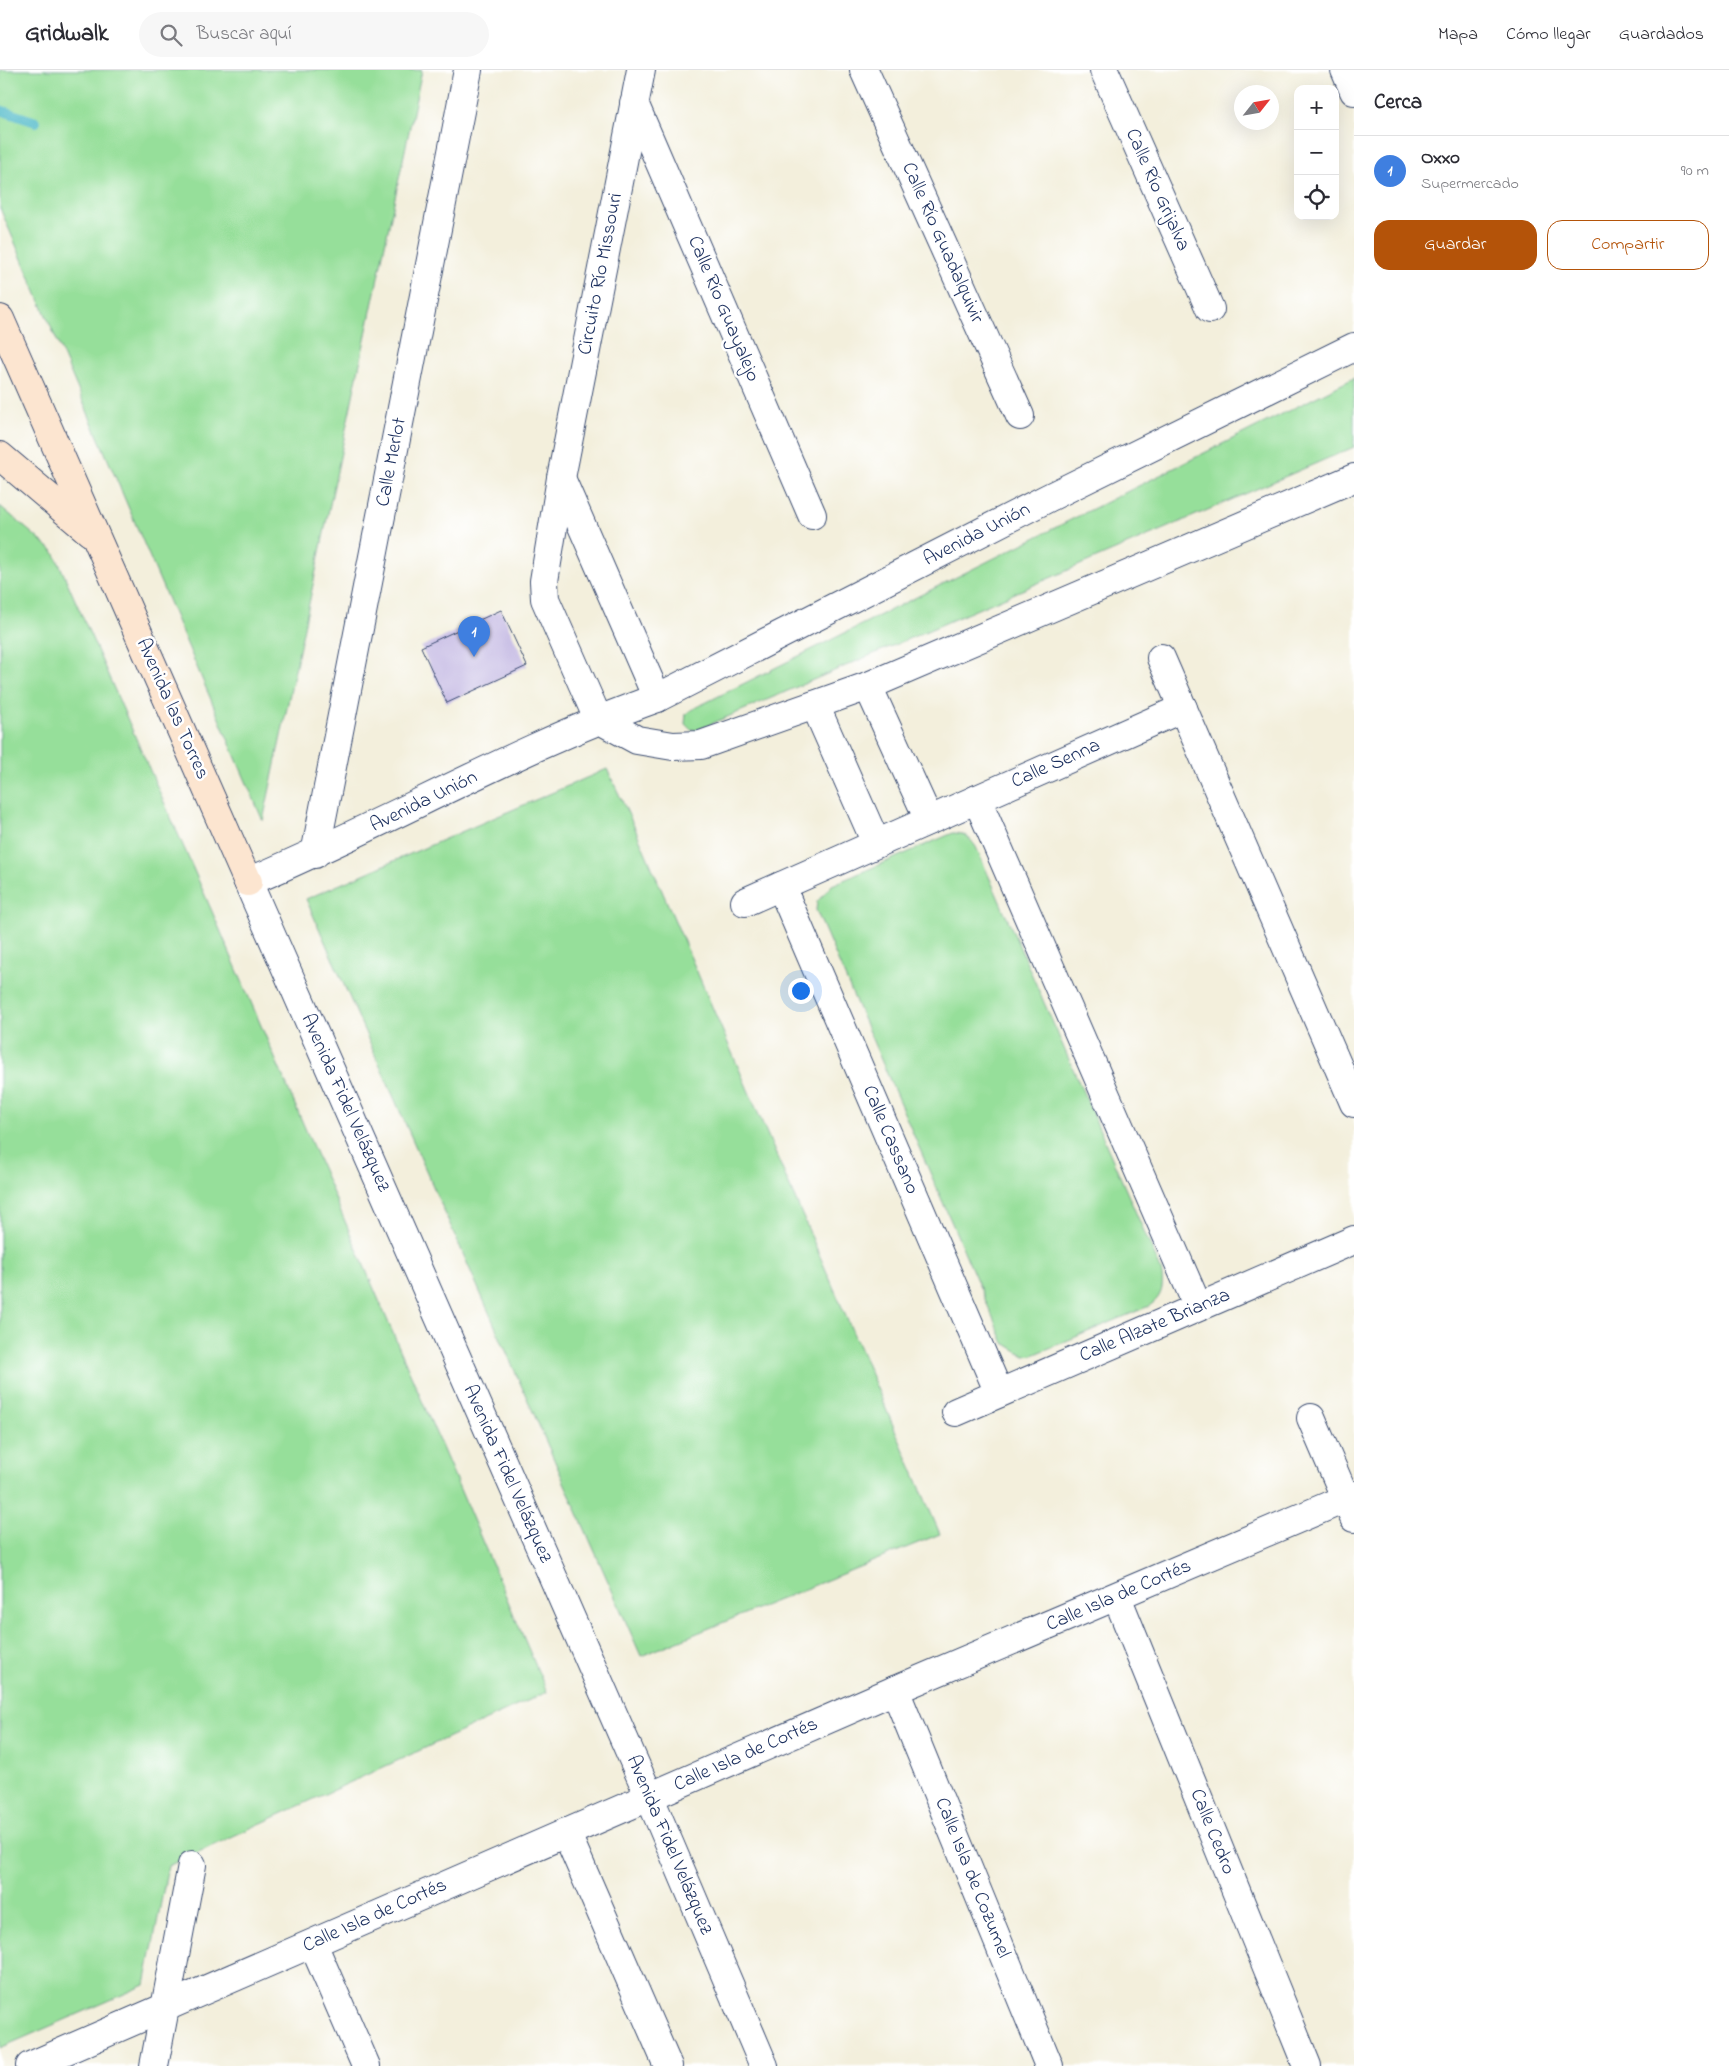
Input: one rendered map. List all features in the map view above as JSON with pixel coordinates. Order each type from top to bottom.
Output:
[{"type":"main road","name":"Avenida las Torres","points":[[0,319],[248,882]]},
{"type":"main road","name":"Avenida las Torres","points":[[0,456],[96,536]]},
{"type":"street","name":"Calle Merlot","points":[[315,854],[468,70]]},
{"type":"street","name":"Circuito Río Missouri","points":[[598,719],[544,591],[545,569],[641,70]]},
{"type":"street","name":"Calle Río Guadalquivir","points":[[864,70],[1020,416]]},
{"type":"street","name":"Calle Río Grijalva","points":[[1104,70],[1210,309]]},
{"type":"street","points":[[1345,70],[1354,91]]},
{"type":"street","name":"Calle Río Guayalejo","points":[[634,103],[812,515]]},
{"type":"street","name":"Avenida Unión","points":[[248,882],[315,854],[598,719],[657,698],[1057,494],[1354,347]]},
{"type":"street","points":[[561,478],[657,698]]},
{"type":"street","points":[[598,719],[637,740],[673,746],[701,745],[868,686],[1354,478]]},
{"type":"street","points":[[1161,658],[1354,1103]]},
{"type":"street","points":[[868,686],[929,820]]},
{"type":"street","points":[[814,704],[876,843]]},
{"type":"street","name":"Calle Senna","points":[[746,902],[1183,708]]},
{"type":"street","points":[[976,799],[1198,1307]]},
{"type":"street","name":"Avenida Fidel Velázquez","points":[[248,882],[650,1798],[764,2066]]},
{"type":"street","name":"Calle Cassano","points":[[781,886],[1000,1393]]},
{"type":"street","name":"Calle Alzate Brianza","points":[[956,1412],[1354,1240]]},
{"type":"street","points":[[1311,1418],[1351,1504]]},
{"type":"street","name":"Calle Isla de Cortés","points":[[30,2066],[895,1690],[1116,1597],[1351,1504]]},
{"type":"street","name":"Calle Cedro","points":[[1116,1597],[1307,2066]]},
{"type":"street","name":"Calle Isla de Cozumel","points":[[895,1690],[1048,2066]]},
{"type":"street","points":[[566,1832],[668,2066]]},
{"type":"street","points":[[154,2066],[192,1865]]},
{"type":"street","points":[[313,1944],[366,2066]]},
{"type":"green space","points":[[0,70],[422,70],[263,821],[0,208]]},
{"type":"green space","points":[[1354,378],[1354,447],[697,730],[690,729],[685,724],[686,714],[691,710]]},
{"type":"green space","points":[[0,506],[54,552],[211,909],[547,1692],[168,1866],[145,1985],[0,2048]]},
{"type":"green space","points":[[607,769],[634,826],[940,1534],[641,1656],[306,899]]},
{"type":"green space","points":[[953,833],[966,836],[976,847],[1162,1275],[1160,1295],[1149,1306],[1033,1355],[1025,1356],[1004,1343],[816,910],[817,902],[832,885]]},
{"type":"building","points":[[501,610],[527,666],[447,703],[421,647]]},
{"type":"waterway","points":[[0,110],[36,122]]},
{"type":"place","name":"Oxxo","points":[[474,657]]}]
